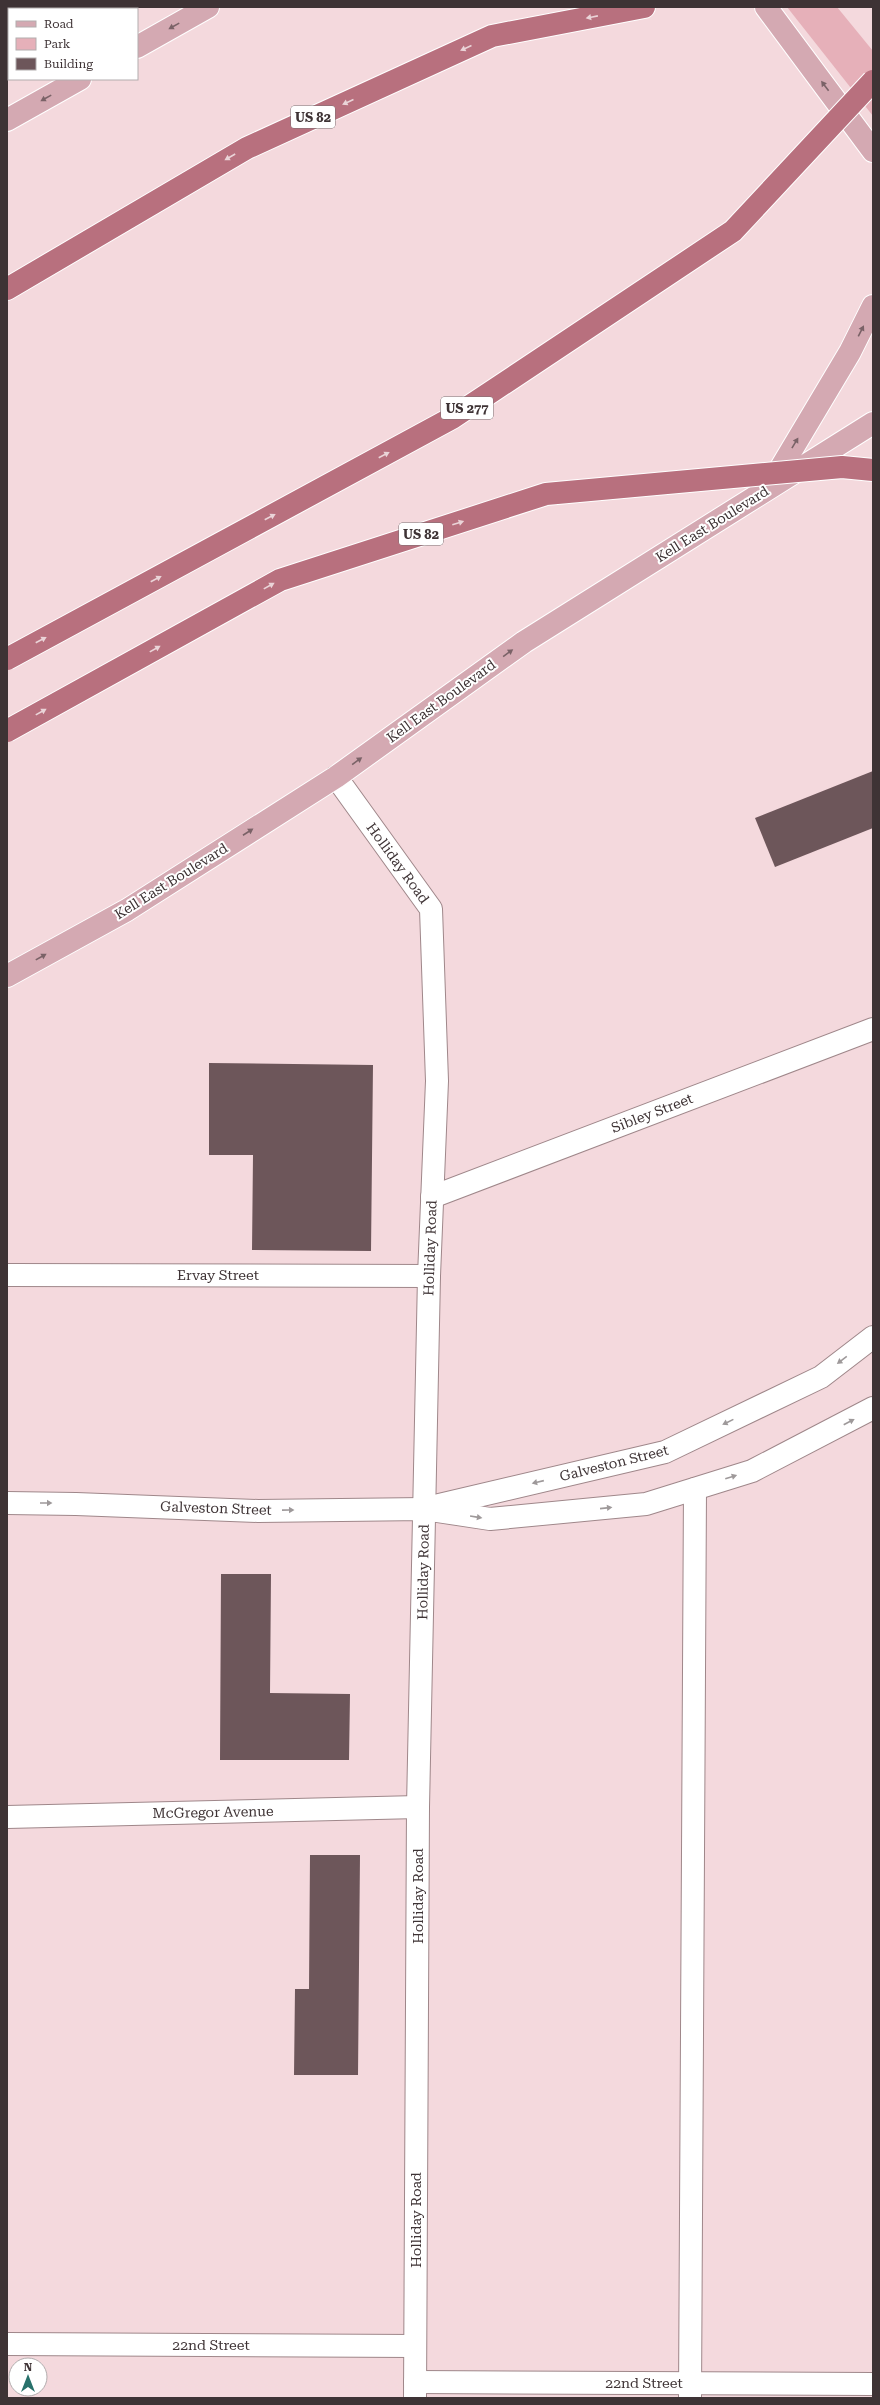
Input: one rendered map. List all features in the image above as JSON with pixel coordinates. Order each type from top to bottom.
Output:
[{"type":"highway","name":"US 82","points":[[7,289],[247,148],[492,36],[644,7]]},
{"type":"highway","name":"US 277","points":[[7,659],[452,418],[734,231],[873,81]]},
{"type":"highway","name":"US 82","points":[[7,731],[280,580],[546,494],[842,467],[873,470]]},
{"type":"main road","points":[[138,46],[208,7]]},
{"type":"main road","points":[[766,7],[873,151]]},
{"type":"main road","points":[[7,120],[78,80]]},
{"type":"main road","points":[[768,488],[850,352],[873,306]]},
{"type":"main road","name":"Kell East Boulevard","points":[[7,976],[127,910],[336,777],[524,642],[870,425]]},
{"type":"street","name":"Holliday Road","points":[[336,777],[431,909],[437,1081],[429,1276],[418,1807],[415,2390]]},
{"type":"street","name":"Sibley Street","points":[[432,1197],[873,1029]]},
{"type":"street","name":"Ervay Street","points":[[7,1275],[429,1276]]},
{"type":"street","name":"Galveston Street","points":[[424,1509],[665,1452],[820,1377],[873,1337]]},
{"type":"street","name":"Galveston Street","points":[[7,1503],[258,1511],[424,1509],[490,1519],[646,1504],[752,1471],[873,1408]]},
{"type":"street","points":[[690,2390],[695,1488]]},
{"type":"street","name":"McGregor Avenue","points":[[7,1817],[418,1807]]},
{"type":"street","name":"22nd Street","points":[[7,2344],[415,2346]]},
{"type":"street","name":"22nd Street","points":[[415,2390],[690,2390],[873,2384]]},
{"type":"green space","points":[[44,7],[116,7],[114,8]]},
{"type":"green space","points":[[787,7],[837,7],[873,51],[873,116]]},
{"type":"building","points":[[873,771],[873,828],[775,867],[755,818]]},
{"type":"building","points":[[209,1063],[373,1065],[371,1251],[252,1250],[253,1155],[209,1155]]},
{"type":"building","points":[[221,1574],[271,1574],[270,1693],[350,1694],[349,1760],[220,1760]]},
{"type":"building","points":[[310,1855],[360,1855],[358,2075],[294,2075],[295,1989],[309,1989]]}]
